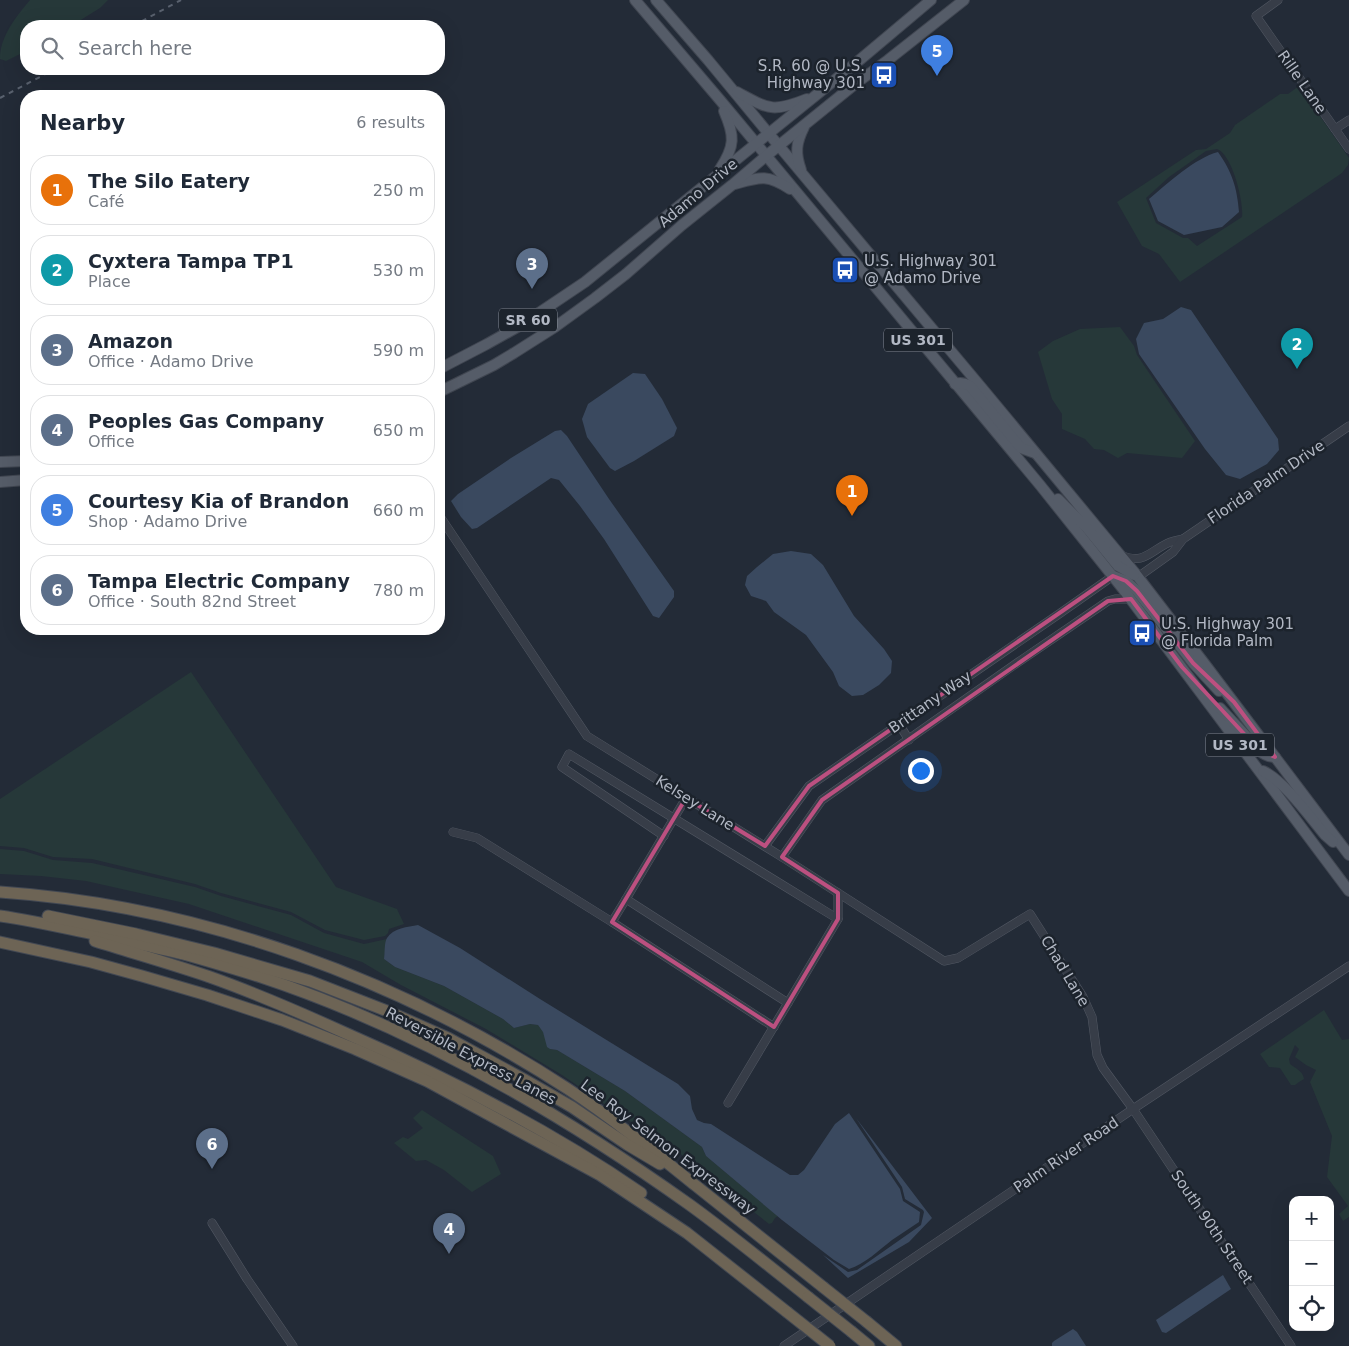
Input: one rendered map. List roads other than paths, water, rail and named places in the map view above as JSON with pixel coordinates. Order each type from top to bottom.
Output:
[{"type":"highway","name":"Lee Roy Selmon Expressway","points":[[0,892],[29,894],[153,914],[242,937],[340,971],[421,1006],[496,1046],[569,1090],[610,1118],[896,1346]]},
{"type":"highway","points":[[0,916],[40,915],[136,934],[214,953],[310,981],[417,1024],[488,1059],[572,1107],[658,1163],[678,1171]]},
{"type":"highway","name":"Reversible Express Lanes","points":[[0,916],[182,953],[232,968],[316,998],[415,1040],[527,1100],[690,1205],[869,1346]]},
{"type":"highway","points":[[32,921],[42,928],[94,941],[209,976],[263,997],[392,1054],[491,1104],[562,1143],[664,1209],[687,1233]]},
{"type":"highway","points":[[0,942],[91,962],[175,985],[282,1020],[355,1049],[427,1081],[600,1175],[687,1233],[830,1346]]},
{"type":"main road","name":"US 301","points":[[635,0],[1040,485],[1182,666],[1349,891]]},
{"type":"main road","name":"US 301","points":[[656,0],[1120,554],[1349,855]]},
{"type":"main road","name":"Adamo Drive","points":[[445,366],[513,330],[569,294],[612,262],[931,0]]},
{"type":"main road","name":"Adamo Drive","points":[[445,389],[494,365],[563,321],[626,274],[778,146],[964,0]]},
{"type":"main road","points":[[732,89],[758,104],[774,108],[788,106],[815,96]]},
{"type":"main road","points":[[714,178],[727,158],[732,145],[731,127],[720,100]]},
{"type":"main road","points":[[804,176],[799,164],[796,147],[806,124]]},
{"type":"main road","points":[[732,185],[768,178],[798,194]]},
{"type":"main road","points":[[956,384],[964,383],[970,386],[1021,448],[1036,454]]},
{"type":"main road","points":[[0,462],[20,461]]},
{"type":"main road","points":[[0,482],[20,480]]},
{"type":"main road","points":[[1040,485],[1058,498],[1088,528],[1118,566],[1138,577]]},
{"type":"main road","points":[[1112,576],[1126,581],[1137,591],[1193,663],[1218,690],[1234,702]]},
{"type":"main road","points":[[1182,666],[1259,750],[1265,755],[1275,757]]},
{"type":"main road","points":[[1258,769],[1272,776],[1325,835],[1349,855]]},
{"type":"street","name":"Rille Lane","points":[[1278,0],[1256,16],[1349,149]]},
{"type":"street","points":[[1335,129],[1349,120]]},
{"type":"street","name":"Florida Palm Drive","points":[[1138,577],[1173,552],[1183,539],[1349,426]]},
{"type":"street","name":"Kelsey Lane","points":[[445,524],[587,736],[765,846],[944,961],[958,958],[1030,914]]},
{"type":"street","name":"Florida Palm Drive","points":[[1120,554],[1128,558],[1138,559],[1147,556],[1168,543],[1183,539]]},
{"type":"street","name":"Brittany Way","points":[[765,846],[809,786],[1112,576]]},
{"type":"street","name":"Brittany Way","points":[[782,857],[822,800],[1108,602],[1115,599],[1131,599]]},
{"type":"street","points":[[1007,650],[1017,664]]},
{"type":"street","points":[[899,724],[909,740]]},
{"type":"street","points":[[664,836],[562,767],[569,754],[838,919]]},
{"type":"street","points":[[612,922],[686,798]]},
{"type":"street","points":[[453,832],[477,838],[774,1026]]},
{"type":"street","points":[[728,1103],[838,919],[838,893]]},
{"type":"street","points":[[626,899],[788,1003]]},
{"type":"street","name":"Chad Lane","points":[[1030,914],[1083,997],[1092,1017],[1097,1055],[1103,1068],[1133,1109]]},
{"type":"street","name":"Palm River Road","points":[[784,1346],[1133,1109],[1349,966]]},
{"type":"street","name":"South 90th Street","points":[[1133,1109],[1291,1346]]},
{"type":"street","points":[[212,1223],[247,1279],[293,1346]]},
{"type":"water","points":[[1218,152],[1233,180],[1239,212],[1222,227],[1184,235],[1158,221],[1149,199],[1191,165]]},
{"type":"water","points":[[1181,307],[1191,310],[1278,439],[1279,450],[1267,464],[1240,479],[1226,475],[1205,449],[1139,354],[1136,339],[1144,323],[1163,319]]},
{"type":"water","points":[[633,373],[645,374],[662,399],[677,428],[674,436],[615,471],[610,468],[587,437],[582,419],[588,404]]},
{"type":"water","points":[[561,430],[674,591],[674,597],[659,618],[653,616],[604,539],[559,480],[551,478],[477,528],[472,529],[461,517],[451,501],[458,494],[511,458],[555,431]]},
{"type":"water","points":[[791,551],[811,554],[823,565],[854,616],[884,649],[892,661],[891,673],[879,685],[863,695],[852,696],[839,686],[833,672],[806,635],[774,612],[766,601],[751,596],[745,585],[747,576],[773,554]]},
{"type":"water","points":[[418,925],[460,948],[678,1084],[690,1096],[692,1109],[697,1120],[711,1124],[790,1175],[798,1175],[804,1170],[835,1124],[849,1113],[900,1189],[903,1201],[920,1212],[919,1222],[866,1260],[849,1269],[834,1260],[782,1220],[706,1156],[702,1147],[625,1091],[557,1050],[547,1047],[543,1032],[538,1025],[530,1024],[514,1028],[503,1019],[444,986],[395,967],[384,959],[385,943],[393,932],[401,928]]},
{"type":"water","points":[[856,1118],[932,1218],[909,1242],[848,1278],[823,1255],[848,1272],[857,1270],[921,1225],[924,1212],[905,1199],[902,1187]]},
{"type":"water","points":[[1223,1275],[1231,1289],[1166,1333],[1162,1332],[1156,1320]]},
{"type":"water","points":[[1073,1329],[1086,1346],[1052,1346],[1054,1341]]},
{"type":"railway","points":[[144,20],[181,0]]},
{"type":"railway","points":[[0,98],[44,75]]},
{"type":"place","name":"S.R. 60 @ U.S. Highway 301","points":[[884,75]]},
{"type":"place","name":"Courtesy Kia of Brandon","points":[[937,76]]},
{"type":"place","name":"U.S. Highway 301 @ Adamo Drive","points":[[845,270]]},
{"type":"place","name":"Amazon","points":[[532,289]]},
{"type":"place","name":"Cyxtera Tampa TP1","points":[[1297,369]]},
{"type":"place","name":"The Silo Eatery","points":[[852,516]]},
{"type":"place","name":"U.S. Highway 301 @ Florida Palm","points":[[1142,633]]},
{"type":"place","name":"Tampa Electric Company","points":[[212,1169]]},
{"type":"place","name":"Peoples Gas Company","points":[[449,1254]]}]
